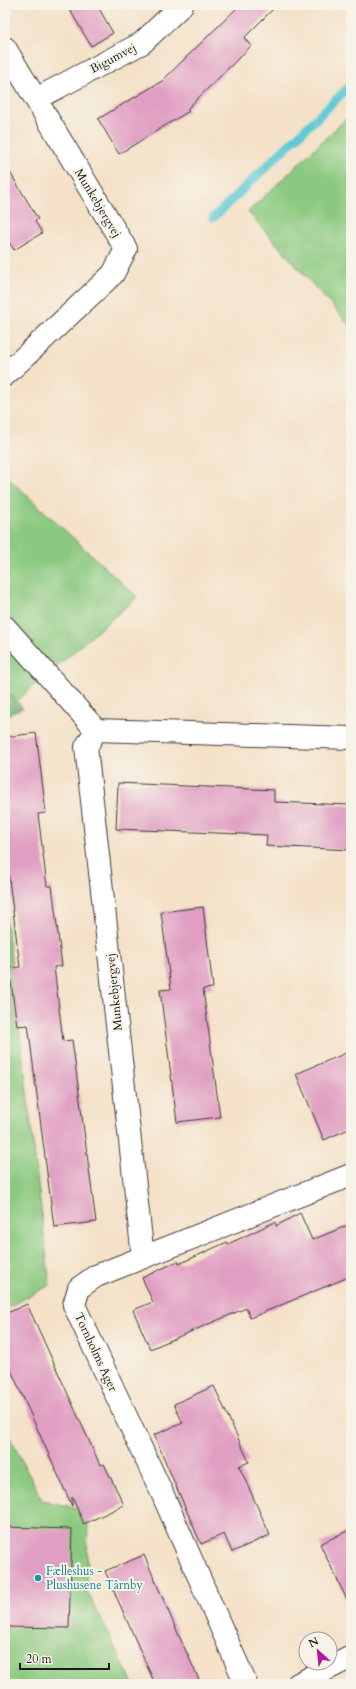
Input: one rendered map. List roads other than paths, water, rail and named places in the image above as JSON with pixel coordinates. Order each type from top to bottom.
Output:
[{"type":"street","name":"Bigumvej","points":[[36,99],[142,43],[182,5]]},
{"type":"street","name":"Munkebjergvej","points":[[5,48],[126,249],[113,274],[5,375]]},
{"type":"street","points":[[5,627],[96,730],[351,738]]},
{"type":"street","name":"Munkebjergvej","points":[[96,730],[86,747],[143,1257]]},
{"type":"street","name":"Tornholms Ager","points":[[246,1684],[162,1493],[74,1305],[79,1288],[96,1276],[351,1175]]},
{"type":"street","points":[[298,1684],[351,1657]]},
{"type":"waterway","points":[[213,218],[351,85]]},
{"type":"place","name":"Fælleshus - Plushusene Tårnby","points":[[38,1578]]}]
